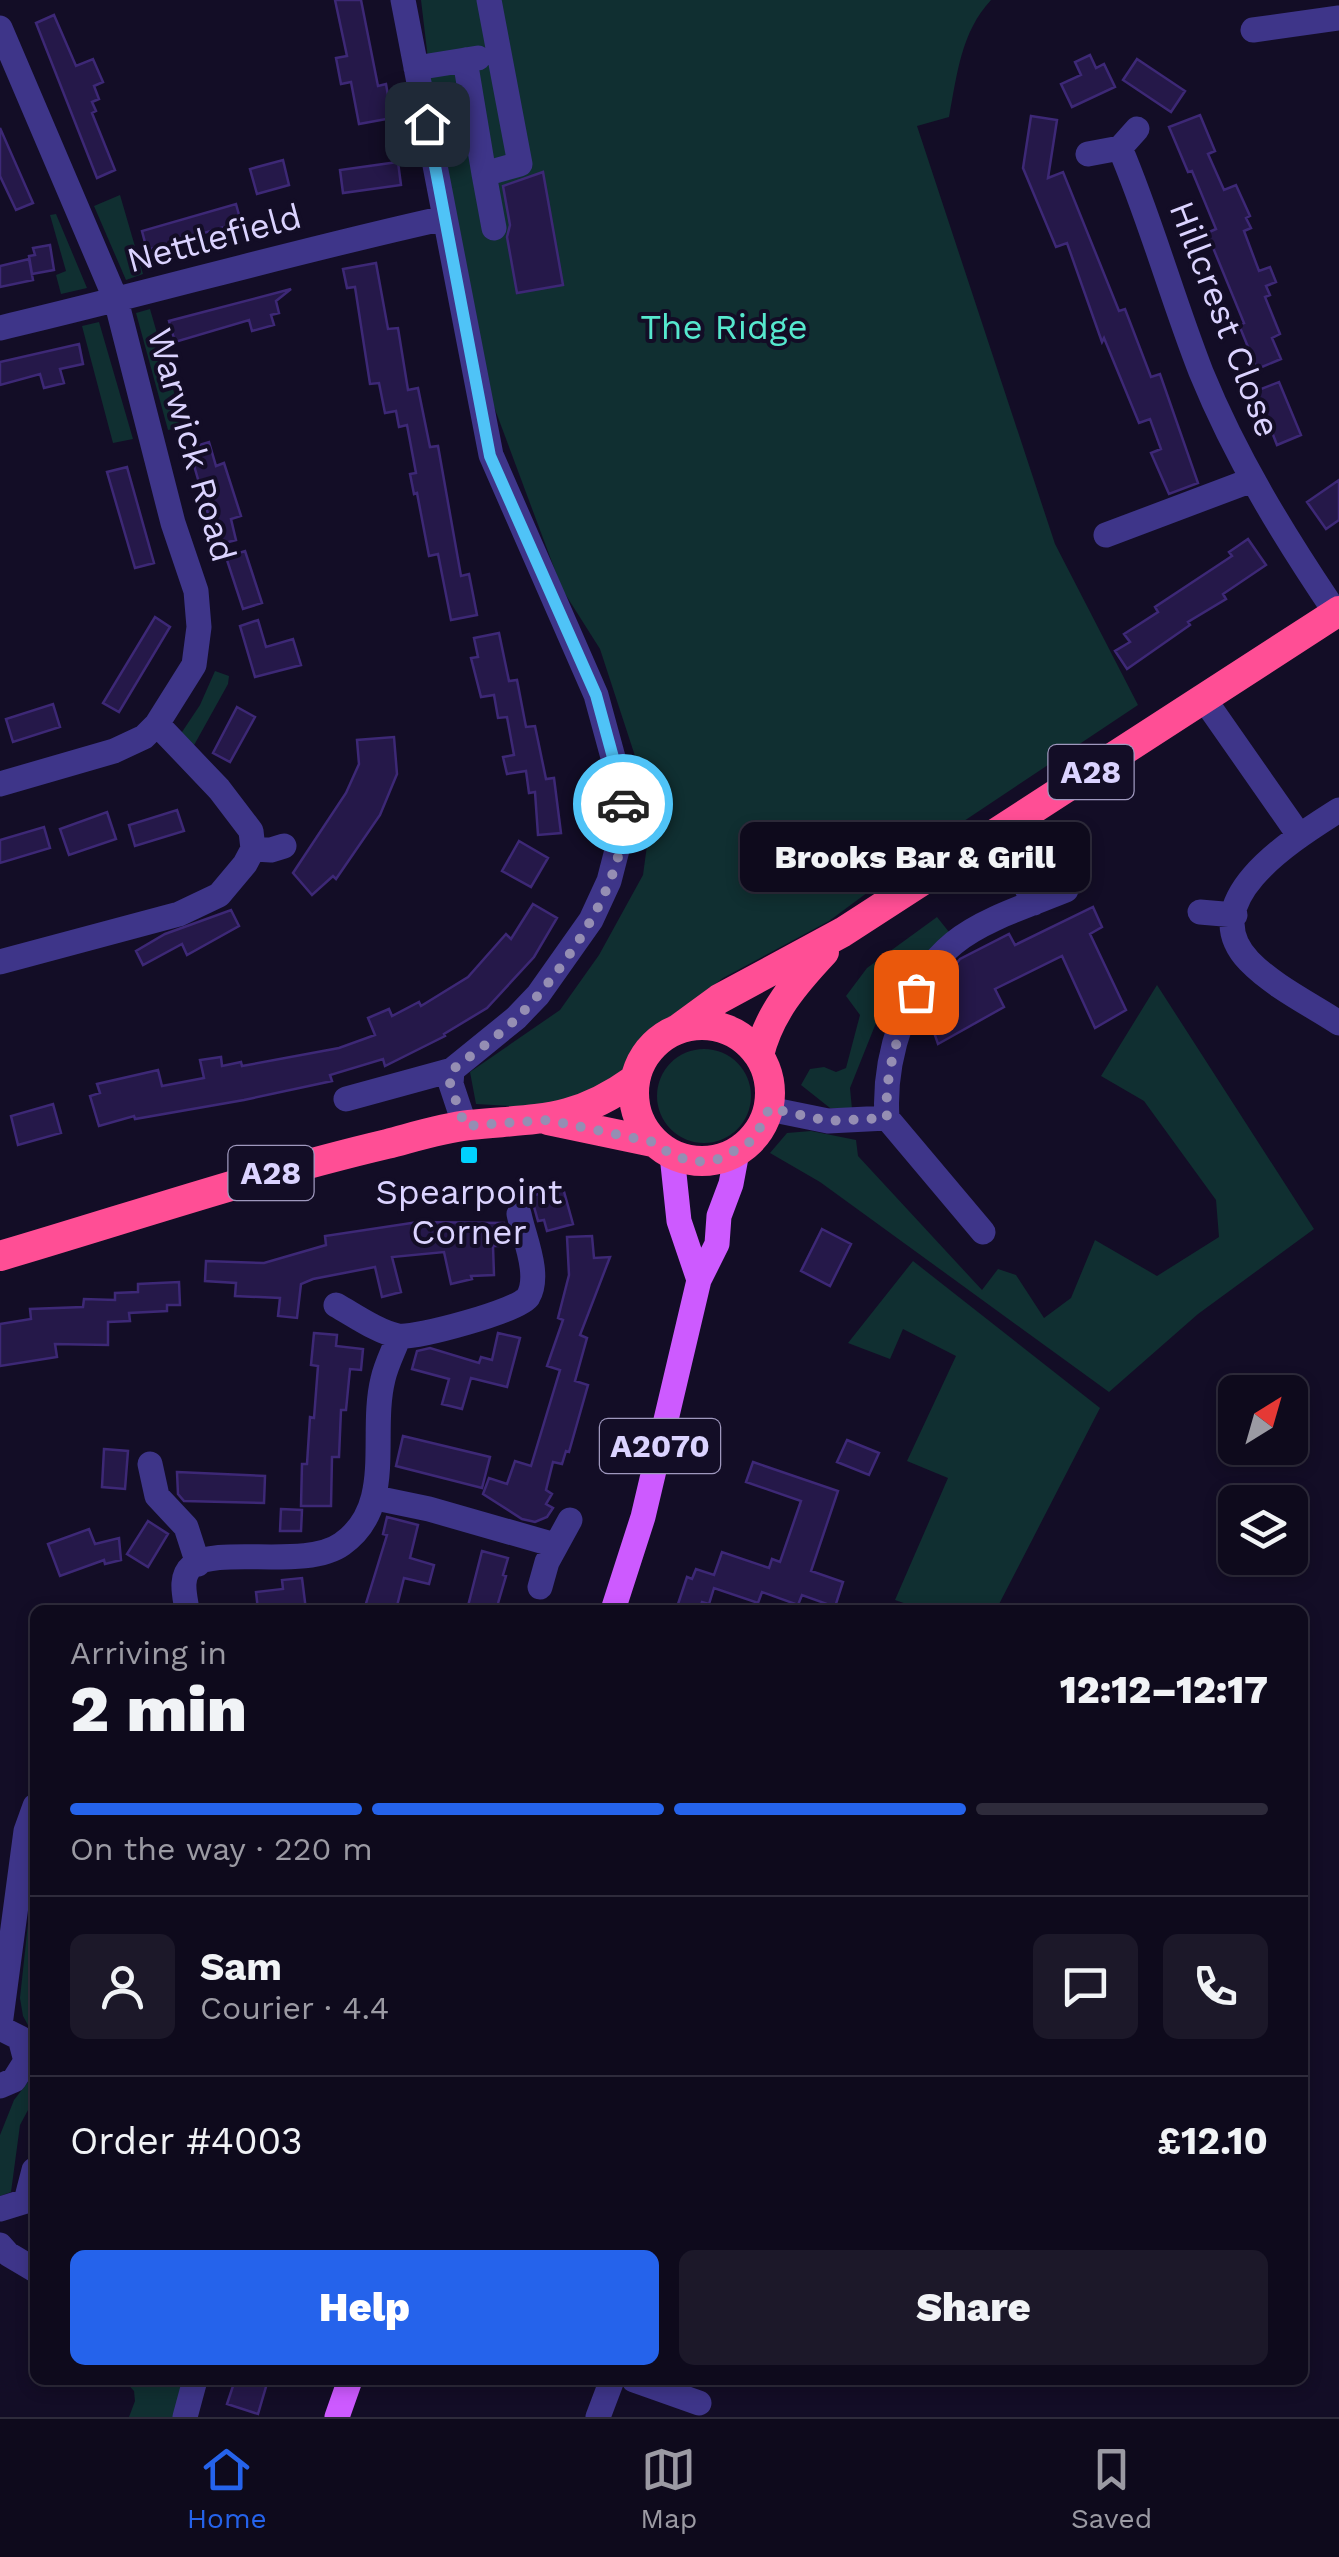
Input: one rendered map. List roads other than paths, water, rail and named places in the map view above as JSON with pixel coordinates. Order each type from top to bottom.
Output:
[{"type":"highway","name":"A28","points":[[678,1029],[719,999],[844,932],[1338,612]]},
{"type":"highway","name":"A28","points":[[759,1056],[774,1012],[844,932]]},
{"type":"highway","points":[[701,1025],[723,1028],[743,1039],[767,1072],[769,1108],[757,1134],[737,1152],[716,1160],[694,1162],[662,1148],[640,1124],[634,1103],[634,1080],[642,1058],[658,1040],[678,1029],[701,1025]]},
{"type":"highway","name":"A28","points":[[0,1256],[255,1178],[465,1126],[548,1120],[604,1101],[634,1080]]},
{"type":"highway","name":"A28","points":[[548,1120],[662,1148]]},
{"type":"main road","points":[[662,1148],[698,1280]]},
{"type":"main road","name":"A2070","points":[[620,1605],[698,1280],[716,1244],[719,1216],[732,1184],[737,1152]]},
{"type":"main road","points":[[337,2417],[348,2385]]},
{"type":"street","points":[[346,1100],[452,1070],[516,1018],[538,995],[591,920],[618,852],[625,819],[620,783],[596,695],[490,456],[403,0]]},
{"type":"street","points":[[484,174],[520,164],[489,0]]},
{"type":"street","points":[[1253,30],[1339,18]]},
{"type":"street","name":"Warwick Road","points":[[0,28],[11,87],[116,300],[172,523],[196,590],[199,627],[194,665],[158,724],[144,737],[114,751],[0,784]]},
{"type":"street","points":[[416,68],[498,54]]},
{"type":"street","points":[[465,60],[494,228]]},
{"type":"street","name":"Hillcrest Close","points":[[1088,154],[1128,138],[1149,220],[1201,370],[1252,480],[1338,612]]},
{"type":"street","name":"Nettlefield","points":[[0,328],[445,218]]},
{"type":"street","points":[[1106,535],[1252,480]]},
{"type":"street","points":[[1204,699],[1300,836]]},
{"type":"street","points":[[0,962],[179,914],[220,895],[253,849],[251,831],[219,788],[158,724]]},
{"type":"street","points":[[1339,810],[1252,874],[1242,888],[1234,915],[1234,938],[1248,960],[1339,1024]]},
{"type":"street","points":[[999,832],[1034,903]]},
{"type":"street","points":[[253,849],[284,846]]},
{"type":"street","points":[[983,1232],[887,1118],[889,1067],[916,992],[936,960],[956,940],[1066,890]]},
{"type":"street","points":[[1200,912],[1234,915]]},
{"type":"street","points":[[452,1070],[450,1084],[465,1126]]},
{"type":"street","points":[[769,1108],[828,1121],[887,1118]]},
{"type":"street","points":[[336,1306],[399,1336],[515,1308],[527,1300],[533,1274],[519,1214]]},
{"type":"street","points":[[186,1605],[183,1582],[192,1566],[210,1560],[316,1556],[338,1548],[360,1528],[376,1498],[383,1378],[399,1336]]},
{"type":"street","points":[[150,1464],[157,1496],[186,1527],[198,1564]]},
{"type":"street","points":[[376,1498],[429,1509],[555,1546]]},
{"type":"street","points":[[540,1587],[555,1546],[570,1520]]},
{"type":"street","points":[[0,2086],[14,2080],[26,2061],[20,2038],[0,2026],[30,1820]]},
{"type":"street","points":[[0,2209],[26,2201],[30,2186]]},
{"type":"street","points":[[0,2244],[8,2254],[30,2267]]},
{"type":"street","points":[[185,2417],[194,2385]]},
{"type":"street","points":[[598,2417],[610,2385]]},
{"type":"street","points":[[648,2385],[699,2403]]},
{"type":"place","name":"Brooks Bar & Grill","points":[[916,992]]},
{"type":"place","name":"Spearpoint Corner","points":[[469,1155]]},
{"type":"park label","name":"The Ridge","points":[[724,327]]}]
